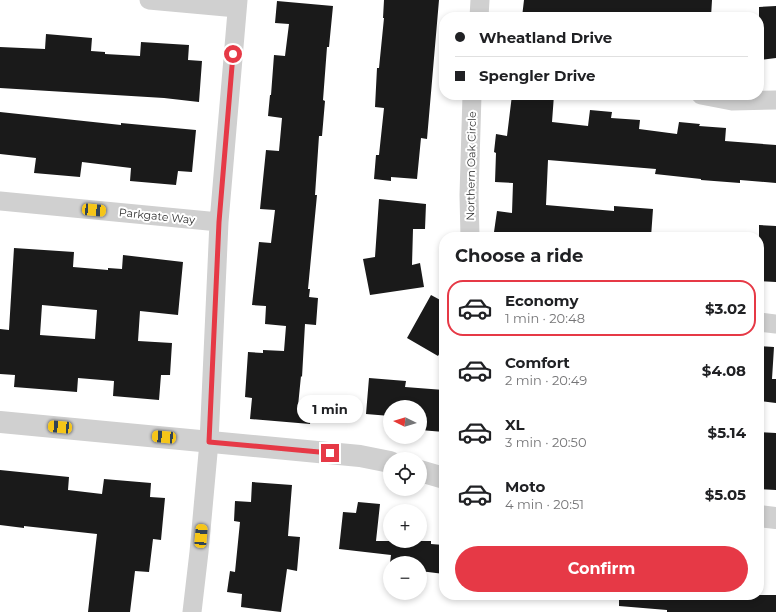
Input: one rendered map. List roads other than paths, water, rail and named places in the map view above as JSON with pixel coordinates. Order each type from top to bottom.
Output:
[{"type":"street","points":[[149,0],[237,4],[219,222],[209,442],[192,612]]},
{"type":"street","points":[[479,12],[480,0]]},
{"type":"street","name":"Northern Oak Circle","points":[[470,232],[469,195],[472,100]]},
{"type":"street","points":[[727,100],[776,100]]},
{"type":"street","name":"Parkgate Way","points":[[0,201],[219,222]]},
{"type":"street","points":[[764,323],[776,324]]},
{"type":"street","points":[[0,422],[360,456],[383,461]]},
{"type":"street","points":[[427,473],[439,477]]},
{"type":"street","points":[[764,517],[776,518]]}]
